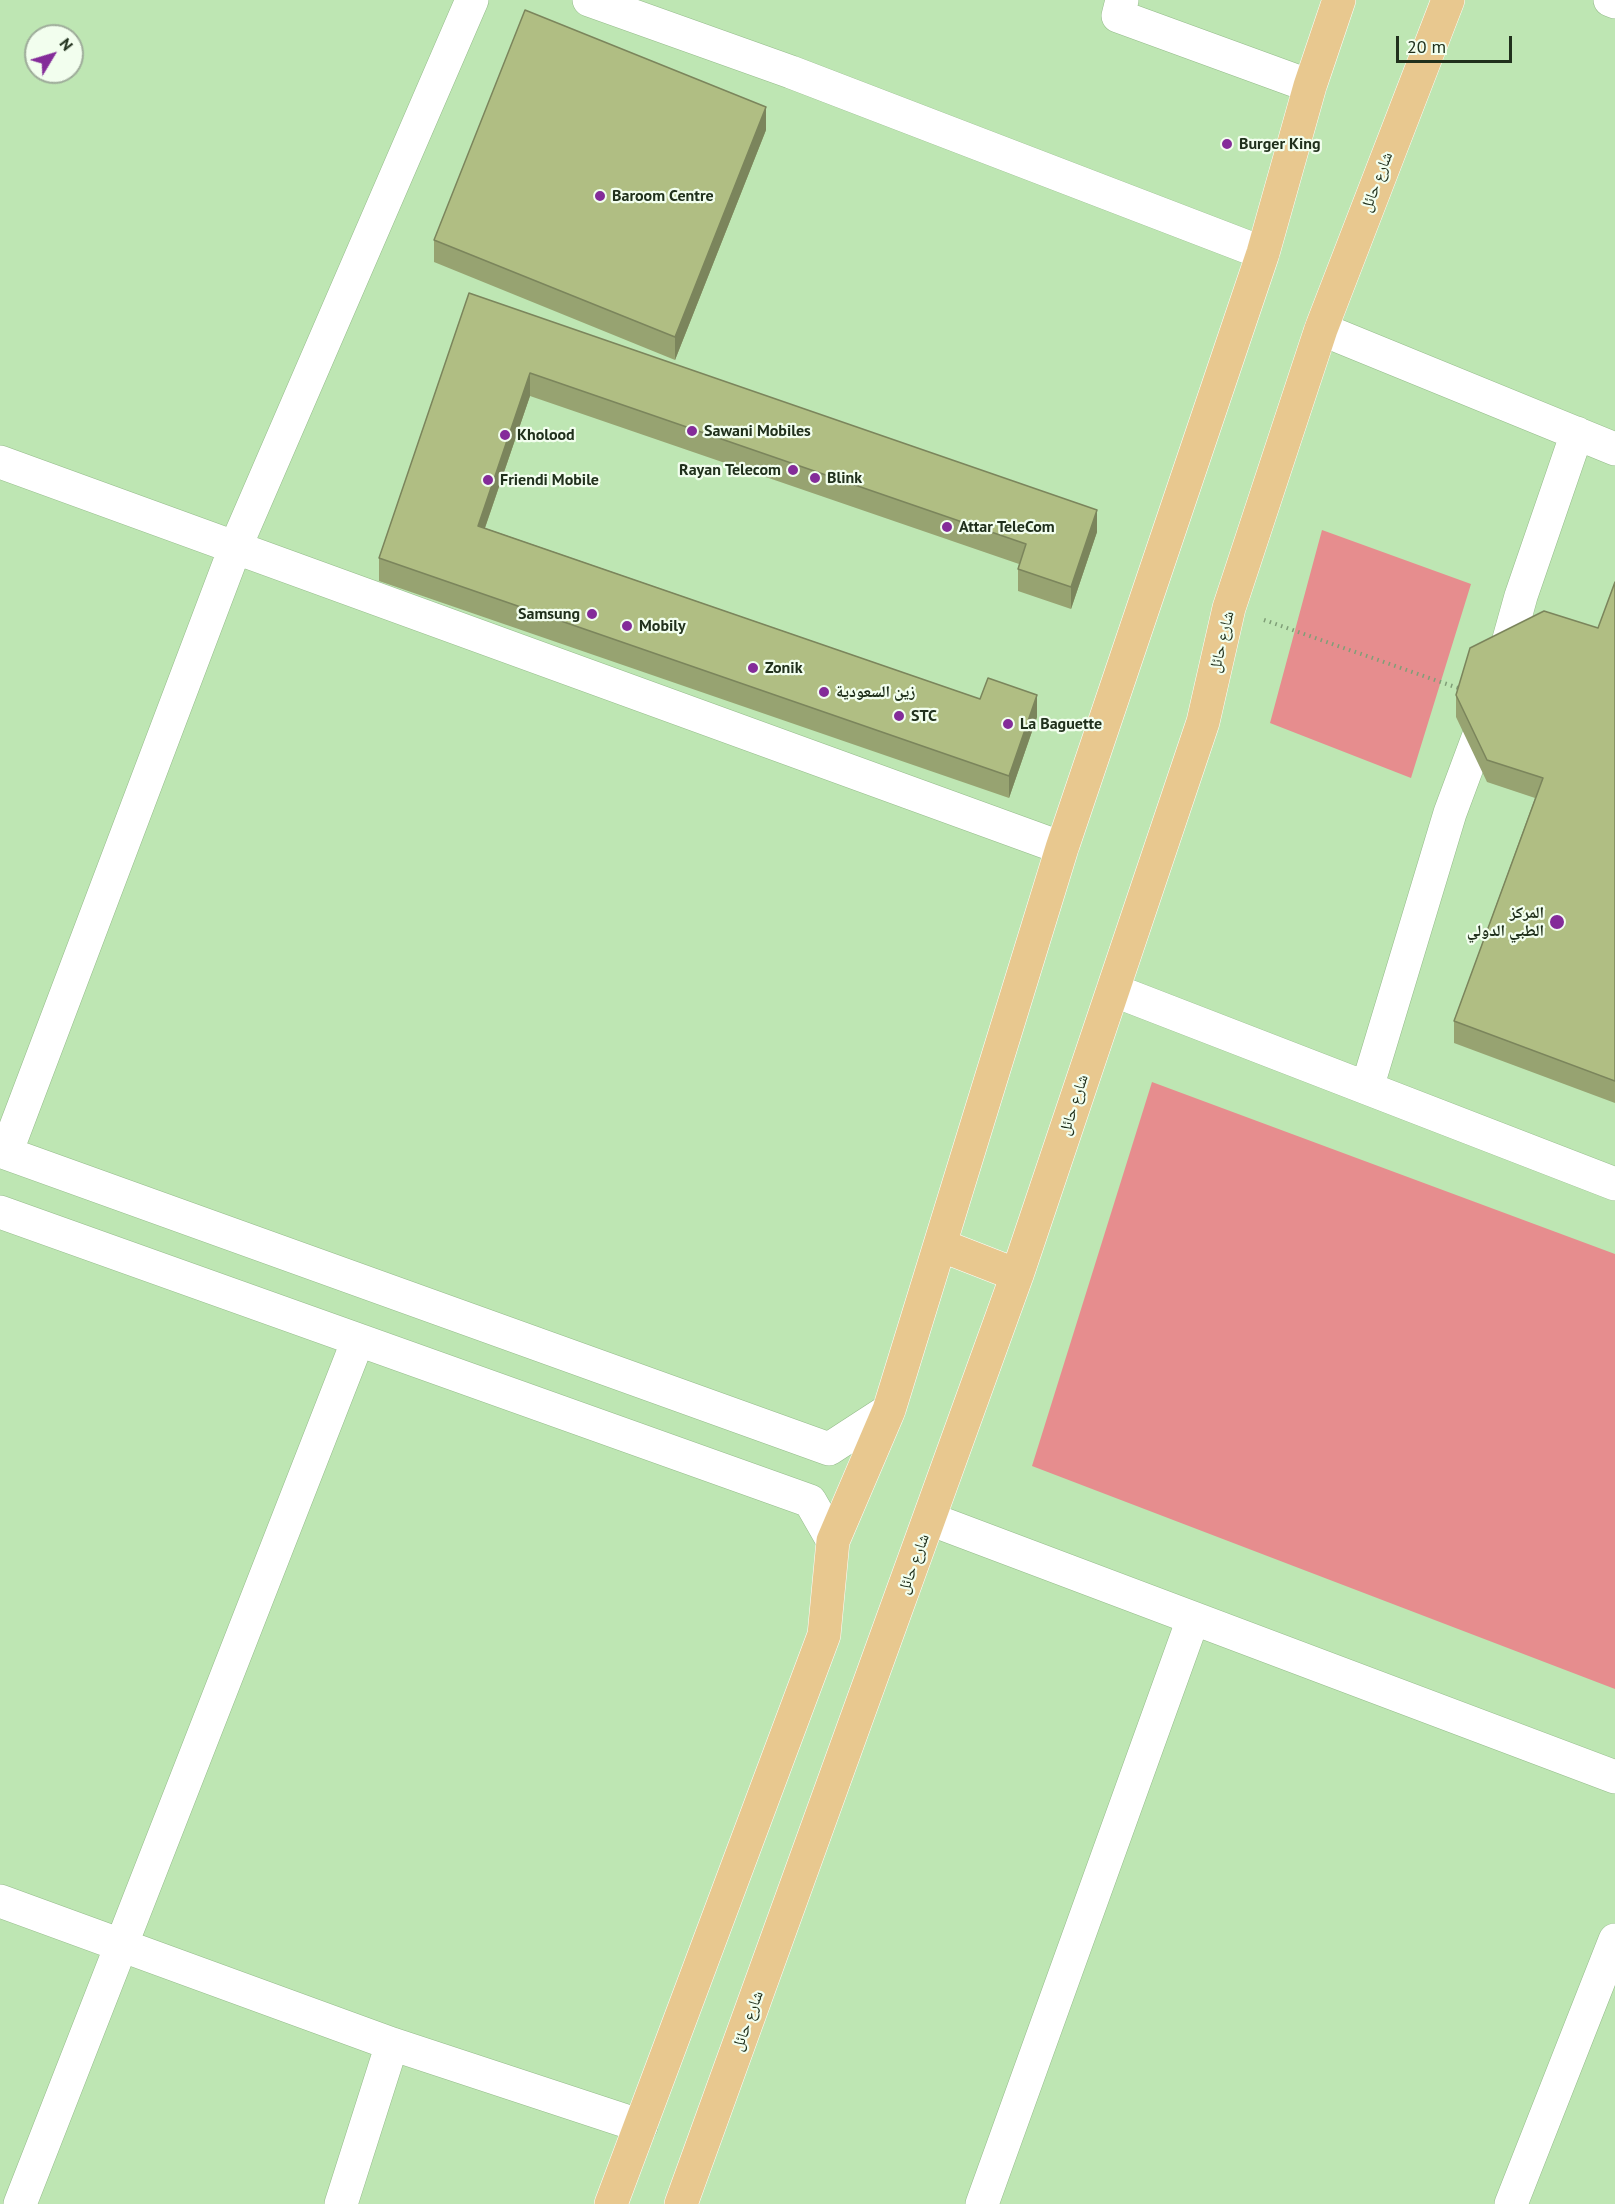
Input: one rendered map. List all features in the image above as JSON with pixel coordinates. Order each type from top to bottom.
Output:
[{"type":"main road","points":[[611,2204],[824,1635],[833,1541],[889,1410],[1062,848],[1263,253],[1310,86],[1340,0]]},
{"type":"main road","name":"شارع حائل","points":[[681,2204],[1017,1275],[1203,722],[1229,608],[1321,329],[1448,0]]},
{"type":"main road","points":[[940,1245],[1017,1275]]},
{"type":"street","points":[[472,0],[235,548],[3,1152],[829,1449],[889,1410]]},
{"type":"street","points":[[589,0],[791,72],[1263,253]]},
{"type":"street","points":[[1122,0],[1118,16],[1310,86]]},
{"type":"street","points":[[1610,0],[1615,2]]},
{"type":"street","points":[[1321,329],[1615,449]]},
{"type":"street","points":[[1366,1088],[1450,813],[1492,700],[1521,596],[1577,433]]},
{"type":"street","points":[[0,462],[1062,848]]},
{"type":"street","points":[[1113,990],[1615,1184]]},
{"type":"street","points":[[0,1212],[810,1501],[833,1541]]},
{"type":"street","points":[[20,2204],[357,1340]]},
{"type":"street","points":[[930,1519],[1615,1777]]},
{"type":"street","points":[[982,2204],[1193,1619]]},
{"type":"street","points":[[0,1901],[392,2044],[641,2126]]},
{"type":"street","points":[[1511,2204],[1615,1940]]},
{"type":"street","points":[[341,2204],[392,2044]]},
{"type":"path","points":[[1229,608],[1492,700]]},
{"type":"shaded area","points":[[1322,530],[1471,584],[1411,778],[1270,723]]},
{"type":"shaded area","points":[[1152,1082],[1615,1254],[1615,1689],[1032,1466]]},
{"type":"building","name":"Baroom Centre","points":[[525,10],[766,107],[675,337],[434,240]]},
{"type":"building","points":[[469,293],[1097,510],[1071,587],[1018,569],[1026,544],[530,373],[478,526],[980,699],[988,678],[1037,695],[1009,776],[379,558]]},
{"type":"building","name":"المركز الطبي الدولي","points":[[1615,582],[1615,1081],[1454,1021],[1543,778],[1487,760],[1456,695],[1470,648],[1544,611],[1598,628]]},
{"type":"place","name":"Burger King","points":[[1227,144]]},
{"type":"place","name":"Baroom Centre","points":[[600,196]]},
{"type":"place","name":"Sawani Mobiles","points":[[692,431]]},
{"type":"place","name":"Kholood","points":[[505,435]]},
{"type":"place","name":"Rayan Telecom","points":[[793,470]]},
{"type":"place","name":"Blink","points":[[815,478]]},
{"type":"place","name":"Friendi Mobile","points":[[488,480]]},
{"type":"place","name":"Attar TeleCom","points":[[947,527]]},
{"type":"place","name":"Samsung","points":[[592,614]]},
{"type":"place","name":"Mobily","points":[[627,626]]},
{"type":"place","name":"Zonik","points":[[753,668]]},
{"type":"place","name":"زين السعودية","points":[[824,692]]},
{"type":"place","name":"STC","points":[[899,716]]},
{"type":"place","name":"La Baguette","points":[[1008,724]]},
{"type":"place","name":"المركز الطبي الدولي","points":[[1557,922]]}]
